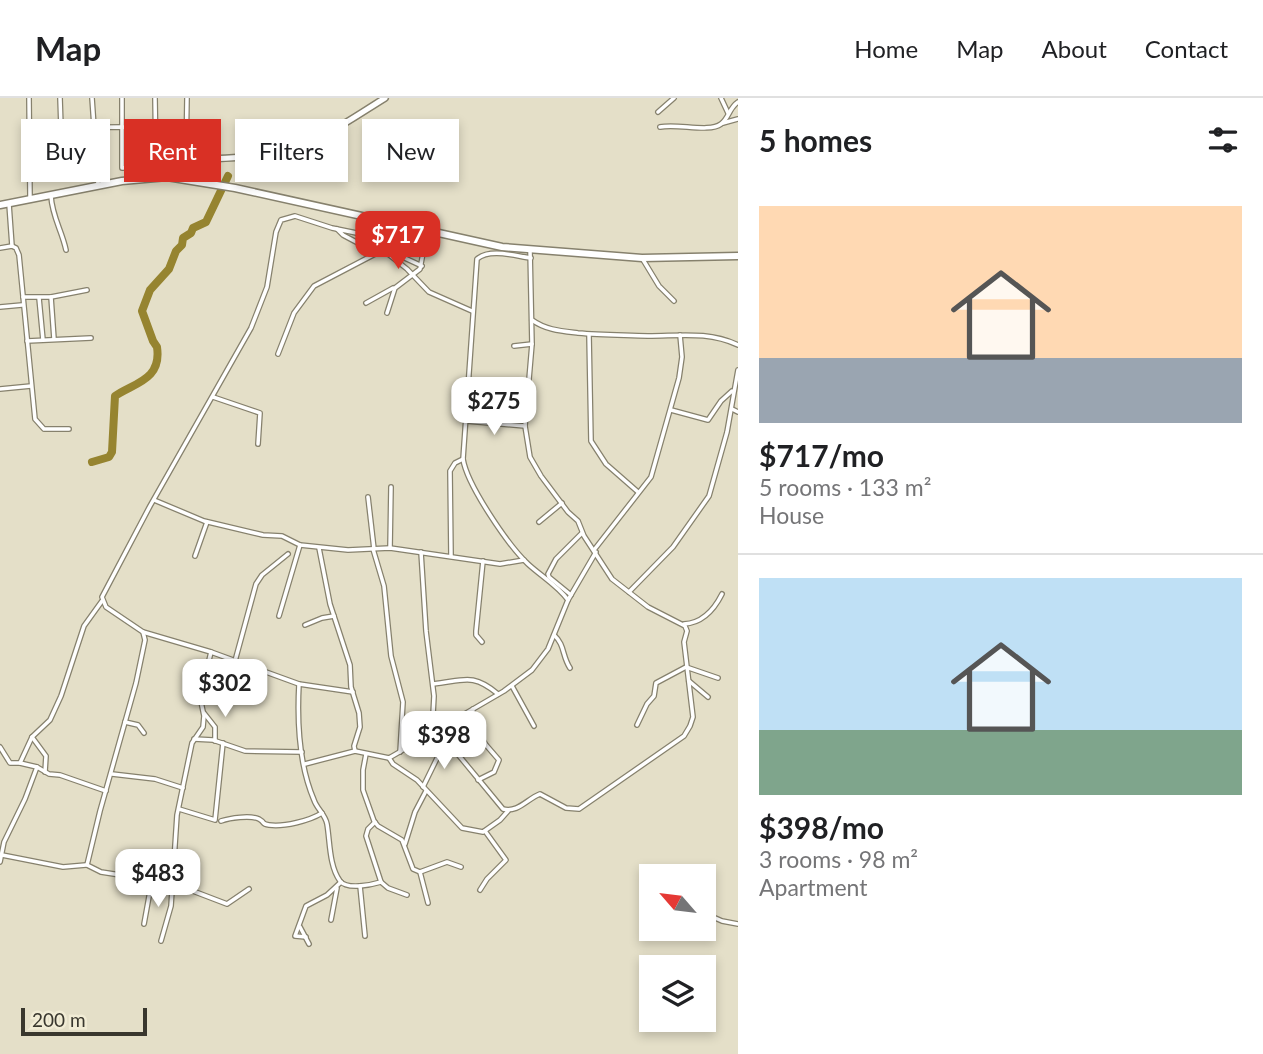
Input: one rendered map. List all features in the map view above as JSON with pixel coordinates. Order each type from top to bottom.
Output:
[{"type":"highway","points":[[0,205],[124,181]]},
{"type":"highway","points":[[201,182],[502,247],[642,258],[738,256]]},
{"type":"main road","points":[[221,158],[279,152],[318,138],[385,98]]},
{"type":"street","points":[[29,98],[30,119]]},
{"type":"street","points":[[60,98],[61,119]]},
{"type":"street","points":[[92,98],[93,119]]},
{"type":"street","points":[[122,98],[124,168]]},
{"type":"street","points":[[155,98],[156,119]]},
{"type":"street","points":[[187,98],[187,119]]},
{"type":"street","points":[[657,112],[674,98]]},
{"type":"street","points":[[722,98],[728,113]]},
{"type":"street","points":[[722,124],[738,102]]},
{"type":"street","points":[[660,127],[684,125],[715,128],[738,119]]},
{"type":"street","points":[[110,127],[122,127]]},
{"type":"street","points":[[30,182],[30,200]]},
{"type":"street","points":[[98,182],[98,187]]},
{"type":"street","points":[[51,196],[52,212],[66,250]]},
{"type":"street","points":[[9,204],[12,246]]},
{"type":"street","points":[[20,762],[32,737],[50,720],[61,696],[84,626],[102,601],[110,580],[261,307],[276,232],[281,220],[295,216],[337,229],[425,247]]},
{"type":"street","points":[[337,229],[377,253]]},
{"type":"street","points":[[422,284],[421,267],[428,232]]},
{"type":"street","points":[[0,248],[12,246],[18,250],[31,386],[38,424],[49,430],[69,429]]},
{"type":"street","points":[[485,831],[508,811],[517,809],[540,794],[566,808],[579,809],[684,736],[693,717],[683,638],[687,629],[648,607],[612,579],[582,533],[578,521],[532,463],[525,426],[532,344],[530,250]]},
{"type":"street","points":[[278,354],[294,313],[309,290],[326,279],[377,253],[396,254],[421,267]]},
{"type":"street","points":[[386,253],[434,295],[472,311]]},
{"type":"street","points":[[531,258],[490,253],[478,257],[463,459],[474,487],[524,560],[568,600]]},
{"type":"street","points":[[642,258],[659,286],[674,301]]},
{"type":"street","points":[[366,303],[414,276],[421,267]]},
{"type":"street","points":[[387,313],[395,288]]},
{"type":"street","points":[[23,297],[51,297],[87,290]]},
{"type":"street","points":[[51,297],[54,339]]},
{"type":"street","points":[[39,298],[43,340]]},
{"type":"street","points":[[0,307],[23,305]]},
{"type":"street","points":[[532,320],[543,327],[589,334],[717,337],[738,345]]},
{"type":"street","points":[[532,335],[543,327]]},
{"type":"street","points":[[589,334],[592,441],[606,464],[639,492]]},
{"type":"street","points":[[305,764],[355,751],[389,758],[512,686],[540,663],[568,600],[595,551],[651,477],[681,365],[680,335]]},
{"type":"street","points":[[27,341],[91,338]]},
{"type":"street","points":[[514,346],[532,344]]},
{"type":"street","points":[[629,592],[673,547],[709,496],[732,409],[738,370]]},
{"type":"street","points":[[0,389],[31,386]]},
{"type":"street","points":[[671,410],[708,421],[720,401],[734,390]]},
{"type":"street","points":[[212,397],[260,413],[258,444]]},
{"type":"street","points":[[732,409],[738,412]]},
{"type":"street","points":[[466,421],[525,426]]},
{"type":"street","points":[[451,556],[450,471],[455,463],[463,459]]},
{"type":"street","points":[[390,548],[391,487]]},
{"type":"street","points":[[368,496],[374,549],[384,586],[391,656],[403,702],[400,752]]},
{"type":"street","points":[[154,500],[207,522],[263,536],[282,536],[300,545],[319,548],[390,548],[505,565],[524,560]]},
{"type":"street","points":[[539,522],[562,503]]},
{"type":"street","points":[[195,556],[207,522]]},
{"type":"street","points":[[572,595],[548,574],[556,559],[582,533]]},
{"type":"street","points":[[279,616],[300,545]]},
{"type":"street","points":[[319,548],[334,616],[350,665],[360,722],[355,751]]},
{"type":"street","points":[[421,552],[422,595],[434,696],[432,733]]},
{"type":"street","points":[[235,661],[256,583],[288,554]]},
{"type":"street","points":[[482,642],[476,631],[483,561]]},
{"type":"street","points":[[682,624],[694,623],[705,617],[723,594]]},
{"type":"street","points":[[102,601],[106,607],[143,632],[211,652],[299,684],[353,692]]},
{"type":"street","points":[[305,625],[334,616]]},
{"type":"street","points":[[87,865],[144,645],[143,632]]},
{"type":"street","points":[[554,635],[561,641],[570,668]]},
{"type":"street","points":[[161,941],[169,916],[175,859],[174,837],[194,739],[203,727],[200,697],[211,652]]},
{"type":"street","points":[[637,725],[654,696],[656,683],[686,667],[718,678]]},
{"type":"street","points":[[433,684],[464,678],[484,682],[498,694]]},
{"type":"street","points":[[687,680],[708,697]]},
{"type":"street","points":[[299,684],[298,714],[302,752],[314,802],[326,821],[340,884],[331,920]]},
{"type":"street","points":[[512,686],[534,726]]},
{"type":"street","points":[[473,708],[471,721],[499,760],[494,772],[478,780]]},
{"type":"street","points":[[203,712],[215,727],[215,741]]},
{"type":"street","points":[[125,722],[138,725],[144,733]]},
{"type":"street","points":[[32,737],[47,755],[45,772]]},
{"type":"street","points":[[424,737],[456,752],[500,808],[508,811]]},
{"type":"street","points":[[194,739],[215,741],[245,751],[302,752]]},
{"type":"street","points":[[179,809],[215,820],[223,743]]},
{"type":"street","points":[[404,846],[415,812],[443,746]]},
{"type":"street","points":[[0,747],[8,762],[37,767],[106,791]]},
{"type":"street","points":[[366,754],[363,790],[375,822],[402,840],[411,867],[420,872],[428,903]]},
{"type":"street","points":[[389,758],[450,812],[462,828],[485,831],[506,860],[480,890]]},
{"type":"street","points":[[0,862],[4,842],[37,767]]},
{"type":"street","points":[[112,774],[155,779],[183,788]]},
{"type":"street","points":[[221,821],[249,818],[276,825],[311,819],[322,813]]},
{"type":"street","points":[[375,822],[368,828],[366,835],[381,883]]},
{"type":"street","points":[[2,855],[63,867],[87,865],[92,870],[101,872],[172,883],[228,904],[249,889]]},
{"type":"street","points":[[420,872],[447,862],[461,867]]},
{"type":"street","points":[[144,924],[152,880]]},
{"type":"street","points":[[306,937],[295,936],[306,906],[340,884],[360,886],[381,883],[407,895]]},
{"type":"street","points":[[360,886],[365,936]]},
{"type":"street","points":[[716,918],[738,924]]},
{"type":"street","points":[[299,926],[309,944]]},
{"type":"waterway","points":[[92,462],[109,457],[112,452],[115,396],[145,379],[155,367],[157,347],[142,311],[150,290],[169,269],[183,238],[191,233],[193,228],[206,222],[228,176]]}]
